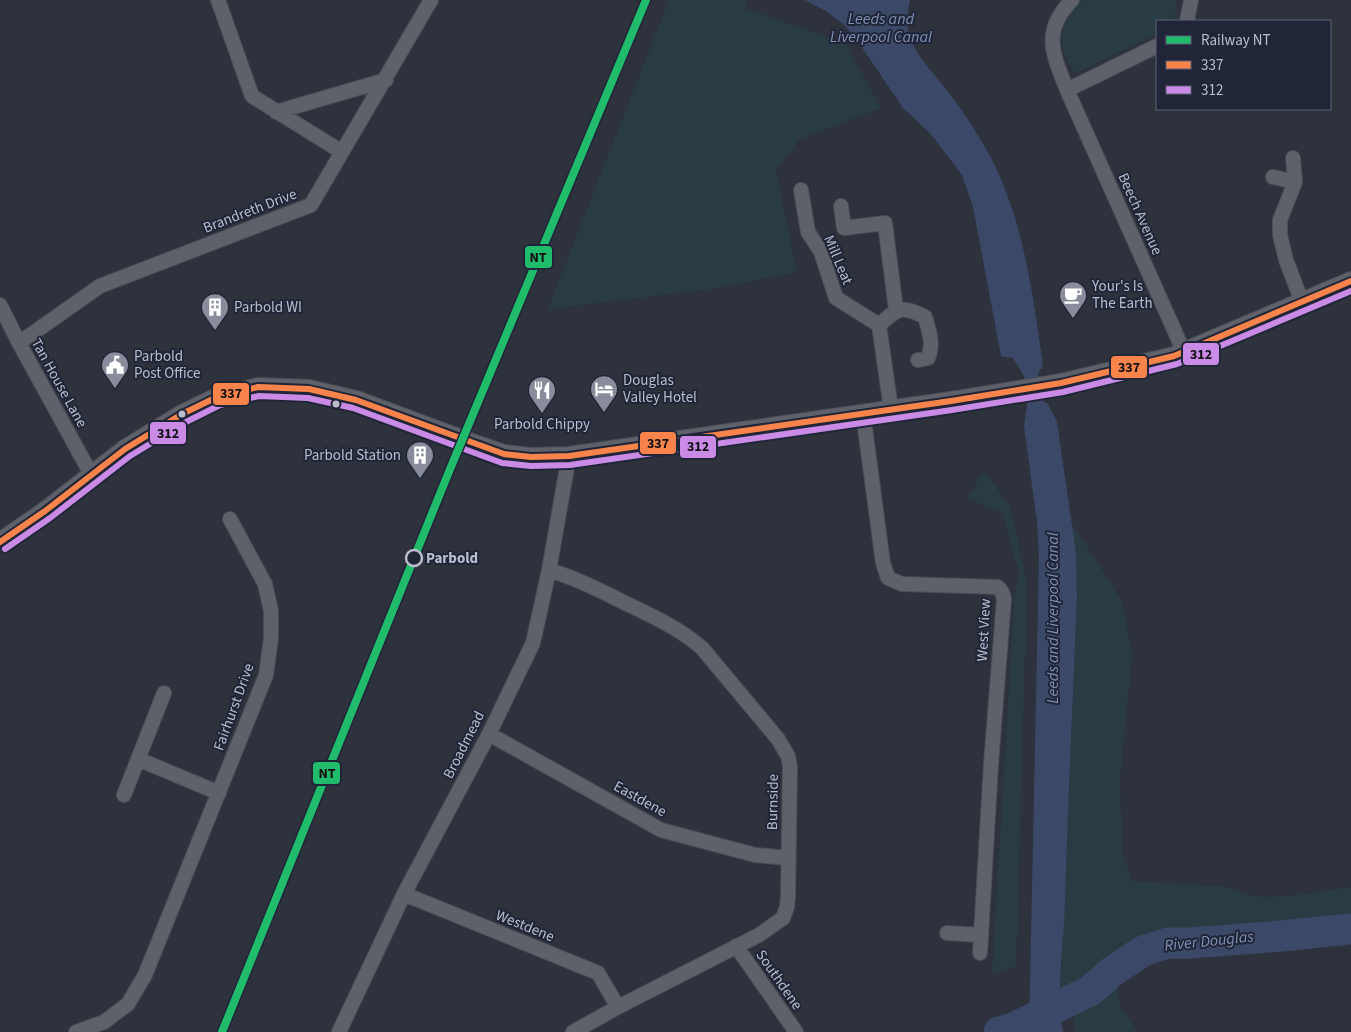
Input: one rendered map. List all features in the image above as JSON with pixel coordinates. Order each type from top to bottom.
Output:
[{"type":"street","points":[[218,0],[252,96],[342,152]]},
{"type":"street","name":"Brandreth Drive","points":[[19,343],[100,286],[310,205],[432,0]]},
{"type":"street","name":"Beech Avenue","points":[[1072,0],[1055,22],[1052,42],[1055,59],[1067,90],[1184,352]]},
{"type":"street","points":[[1187,20],[1191,0]]},
{"type":"street","points":[[1067,90],[1156,46]]},
{"type":"street","points":[[276,112],[386,80]]},
{"type":"street","points":[[1293,158],[1295,182],[1280,220],[1280,235],[1286,260],[1302,302]]},
{"type":"street","points":[[1273,177],[1295,182]]},
{"type":"street","name":"Mill Leat","points":[[801,190],[808,232],[821,252],[836,298],[879,325]]},
{"type":"street","points":[[841,206],[844,228],[885,223],[896,310]]},
{"type":"street","points":[[0,542],[92,476],[125,449],[190,410],[217,397],[258,387],[309,389],[334,394],[369,404],[504,454],[531,457],[569,456],[891,410],[1061,383],[1144,364],[1184,352],[1351,281]]},
{"type":"street","name":"Tan House Lane","points":[[0,305],[92,476]]},
{"type":"street","points":[[891,410],[879,325],[896,310],[911,310],[925,317],[932,349],[928,358],[918,360]]},
{"type":"street","name":"West View","points":[[863,413],[882,563],[888,578],[902,584],[998,587],[1004,599],[991,764],[980,952]]},
{"type":"street","name":"Broadmead","points":[[339,1032],[404,894],[489,734],[533,642],[549,570],[569,456]]},
{"type":"street","name":"Fairhurst Drive","points":[[76,1032],[104,1022],[128,1004],[145,975],[266,675],[271,638],[271,611],[265,584],[230,519]]},
{"type":"street","name":"Burnside","points":[[549,570],[572,577],[666,623],[691,639],[702,648],[778,739],[788,756],[790,767],[788,896],[783,918],[759,935],[573,1032]]},
{"type":"street","points":[[124,794],[164,693]]},
{"type":"street","name":"Eastdene","points":[[489,734],[661,830],[755,855],[788,858]]},
{"type":"street","points":[[138,759],[219,793]]},
{"type":"street","name":"Westdene","points":[[404,894],[598,973],[618,1007]]},
{"type":"street","points":[[947,933],[981,935]]},
{"type":"street","name":"Southdene","points":[[736,946],[796,1032]]},
{"type":"shaded area","points":[[669,0],[746,0],[747,9],[845,43],[881,108],[799,140],[776,170],[797,272],[718,288],[548,309]]},
{"type":"shaded area","points":[[1083,0],[1175,0],[1177,5],[1174,20],[1156,20],[1156,34],[1076,73],[1064,53],[1062,44],[1064,26]]},
{"type":"shaded area","points":[[984,470],[1010,507],[1027,583],[1016,966],[992,974],[1014,603],[1019,570],[1002,513],[967,498]]},
{"type":"shaded area","points":[[1072,523],[1122,601],[1132,654],[1120,778],[1122,851],[1132,881],[1229,887],[1245,894],[1264,897],[1300,895],[1351,887],[1351,929],[1191,943],[1168,943],[1143,951],[1113,971],[1093,989],[1115,975],[1121,1008],[1138,1032],[1075,1032],[1072,1004],[1087,993],[1060,1005],[1077,597],[1076,553]]},
{"type":"water","name":"Leeds and Liverpool Canal","points":[[805,0],[910,0],[907,22],[911,39],[919,55],[965,115],[994,163],[1006,190],[1023,248],[1043,366],[1038,373],[1044,402],[1048,404],[1057,422],[1076,553],[1077,597],[1060,982],[1063,1032],[1029,1032],[1039,556],[1037,522],[1024,426],[1027,406],[1024,376],[1013,358],[1001,356],[973,207],[962,175],[930,133],[903,108],[857,40],[844,25],[826,11]]},
{"type":"waterway","name":"River Douglas","points":[[999,1032],[1011,1029],[1090,991],[1113,971],[1143,951],[1168,943],[1191,943],[1351,929]]},
{"type":"rail line","name":"NT","points":[[222,1032],[448,474],[646,0]]},
{"type":"transit line","name":"337","points":[[0,542],[45,511],[125,449],[182,414],[217,397],[258,387],[309,389],[356,400],[504,454],[531,457],[569,456],[951,401],[1061,383],[1174,356],[1351,281]]},
{"type":"transit line","name":"312","points":[[5,549],[50,518],[130,456],[186,422],[220,405],[259,396],[308,398],[353,408],[502,463],[531,466],[570,465],[952,410],[1063,392],[1177,364],[1351,291]]},
{"type":"place","name":"Your's Is The Earth","points":[[1073,319]]},
{"type":"place","name":"Parbold WI","points":[[215,331]]},
{"type":"place","name":"Parbold Post Office","points":[[115,389]]},
{"type":"place","name":"Douglas Valley Hotel","points":[[604,413]]},
{"type":"place","name":"Parbold Chippy","points":[[542,414]]},
{"type":"place","name":"Parbold Station","points":[[420,479]]},
{"type":"place","name":"Parbold","points":[[414,558]]}]
